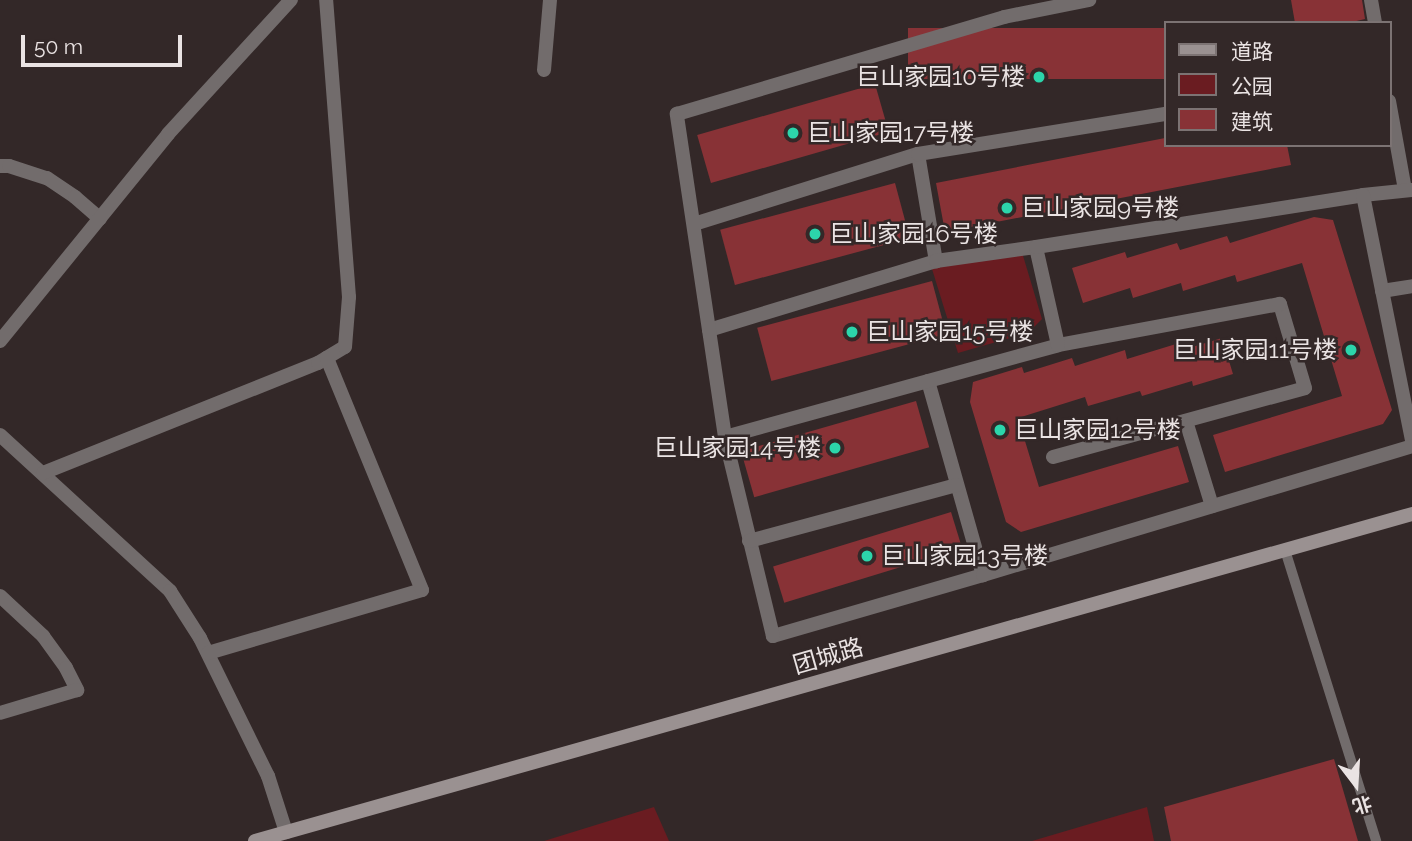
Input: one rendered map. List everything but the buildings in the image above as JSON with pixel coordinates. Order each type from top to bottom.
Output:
[{"type":"street","points":[[0,341],[168,134],[292,0]]},
{"type":"street","points":[[43,473],[327,358],[345,347],[349,297],[326,0]]},
{"type":"street","points":[[544,70],[550,0]]},
{"type":"street","points":[[1089,0],[1004,17],[677,114],[725,437],[773,636],[1212,506],[1412,443],[1363,195]]},
{"type":"street","points":[[1371,0],[1375,21]]},
{"type":"street","points":[[709,330],[936,261],[1409,190],[1391,110]]},
{"type":"street","points":[[694,224],[918,154],[1164,114]]},
{"type":"street","points":[[918,154],[936,261]]},
{"type":"street","points":[[0,166],[9,166],[47,178],[75,197],[100,219]]},
{"type":"street","points":[[1036,247],[1058,345]]},
{"type":"street","points":[[1382,291],[1412,286]]},
{"type":"street","points":[[725,437],[1058,345],[1280,304],[1305,388],[1053,457]]},
{"type":"street","points":[[208,653],[422,590],[327,358]]},
{"type":"street","points":[[1396,362],[1412,359]]},
{"type":"street","points":[[928,381],[983,575]]},
{"type":"street","points":[[1186,421],[1212,506]]},
{"type":"street","points":[[0,435],[170,591],[208,653],[268,776],[286,832]]},
{"type":"street","points":[[749,541],[957,485]]},
{"type":"street","name":"团城路","points":[[256,841],[1412,514]]},
{"type":"street","points":[[0,596],[43,636],[66,668],[77,690],[0,713]]},
{"type":"lane","points":[[1284,550],[1376,841]]},
{"type":"green space","points":[[1021,249],[1042,319],[1028,333],[958,353],[932,269]]},
{"type":"green space","points":[[654,807],[669,841],[544,841]]},
{"type":"green space","points":[[1147,807],[1154,841],[1032,841]]},
{"type":"place","name":"巨山家园10号楼","points":[[1039,77]]},
{"type":"place","name":"巨山家园17号楼","points":[[793,133]]},
{"type":"place","name":"巨山家园9号楼","points":[[1007,208]]},
{"type":"place","name":"巨山家园16号楼","points":[[815,234]]},
{"type":"place","name":"巨山家园15号楼","points":[[852,332]]},
{"type":"place","name":"巨山家园11号楼","points":[[1351,350]]},
{"type":"place","name":"巨山家园12号楼","points":[[1000,430]]},
{"type":"place","name":"巨山家园14号楼","points":[[835,448]]},
{"type":"place","name":"巨山家园13号楼","points":[[867,556]]}]
